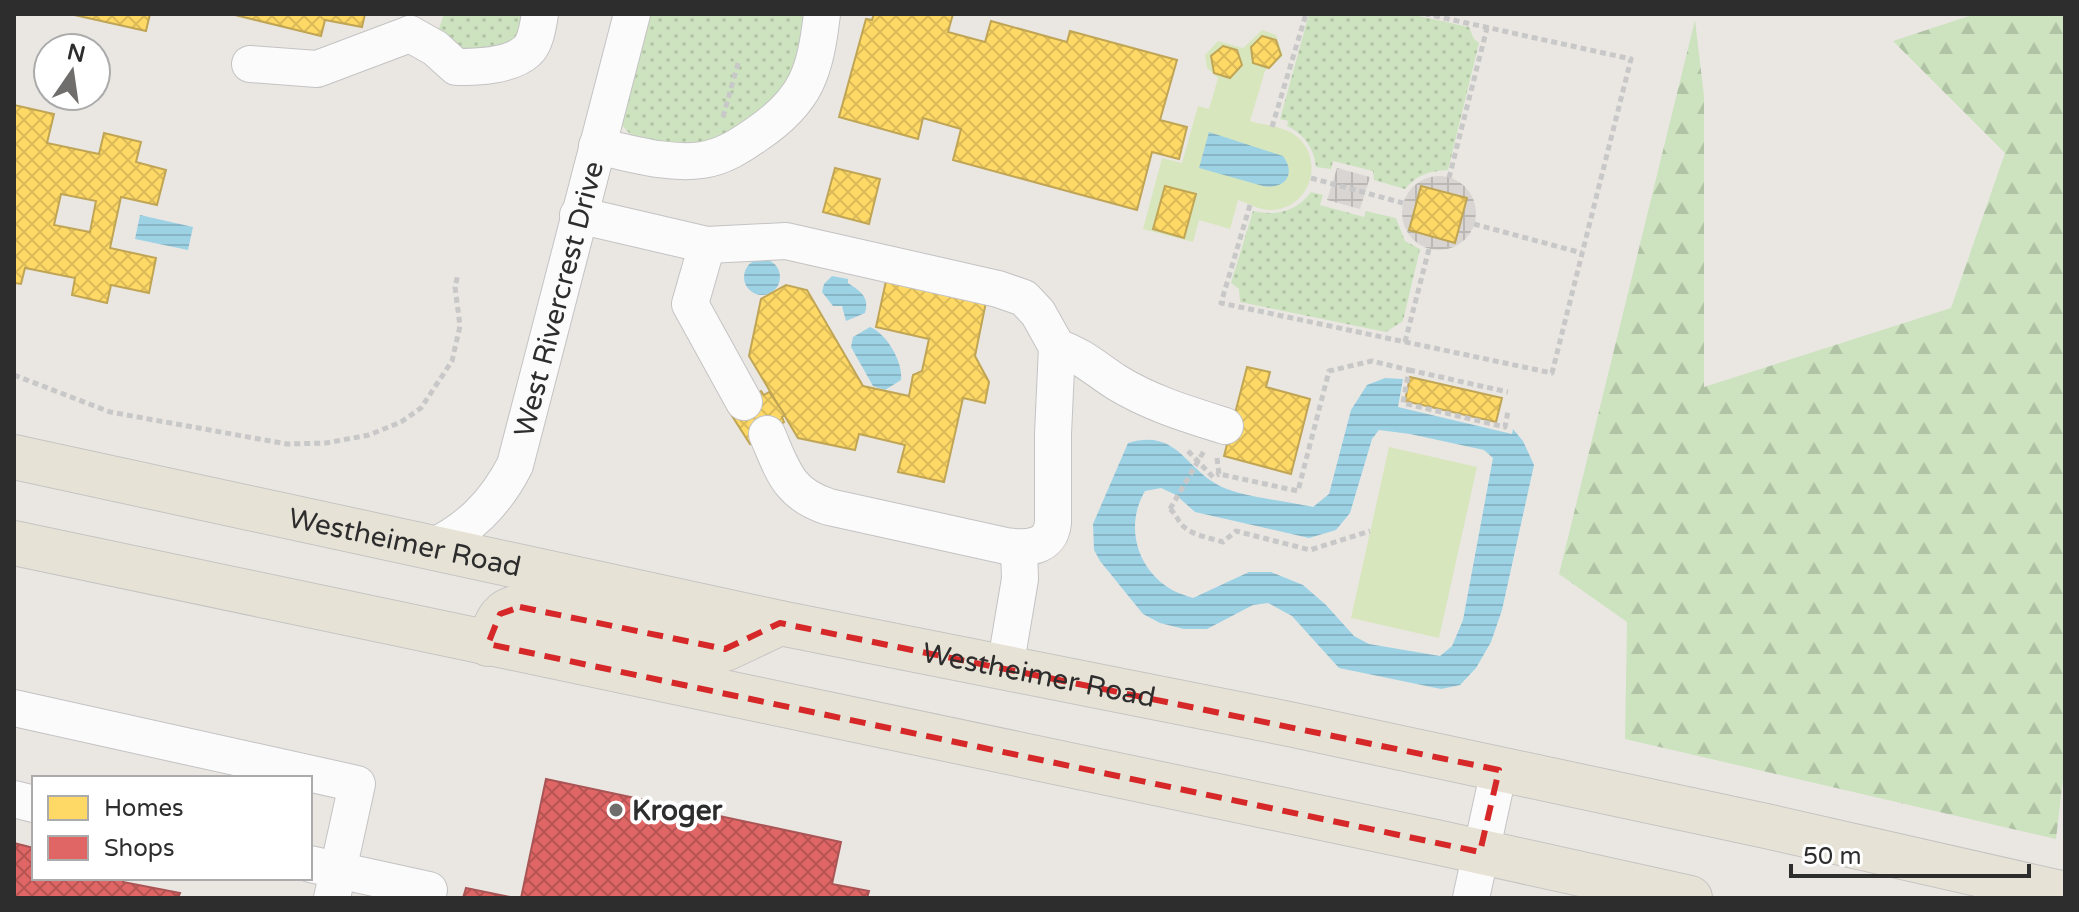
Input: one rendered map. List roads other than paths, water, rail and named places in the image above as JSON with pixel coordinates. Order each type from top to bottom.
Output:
[{"type":"main road","name":"Westheimer Road","points":[[14,457],[780,623],[1289,724],[2065,894]]},
{"type":"main road","points":[[14,543],[1690,898]]},
{"type":"main road","points":[[488,644],[500,614],[520,607],[725,649],[780,623]]},
{"type":"street","points":[[250,64],[317,69],[413,24],[456,67],[501,64],[527,51],[538,30],[540,14]]},
{"type":"street","name":"West Rivercrest Drive","points":[[431,548],[458,535],[482,515],[515,465],[632,14]]},
{"type":"street","points":[[597,146],[646,157],[699,160],[725,154],[777,120],[798,99],[818,52],[822,14]]},
{"type":"street","points":[[578,215],[707,245],[786,241],[998,289],[1024,298],[1038,313],[1057,347],[1052,534],[1045,542],[1019,548],[808,500],[787,481],[767,434]]},
{"type":"street","points":[[707,245],[690,304],[744,402]]},
{"type":"street","points":[[1057,347],[1079,354],[1215,444]]},
{"type":"street","points":[[1005,668],[1020,579],[1019,548]]},
{"type":"street","points":[[14,708],[357,784],[327,878],[429,890]]},
{"type":"street","points":[[1471,898],[1499,770]]},
{"type":"water","points":[[1209,132],[1283,156],[1289,169],[1286,180],[1270,187],[1199,168]]},
{"type":"water","points":[[140,215],[193,227],[188,250],[135,239]]},
{"type":"water","points":[[762,259],[775,264],[780,277],[775,290],[762,295],[749,290],[744,277],[749,264]]},
{"type":"water","points":[[832,276],[848,279],[848,283],[863,295],[865,313],[846,321],[842,306],[833,306],[822,292],[824,284]]},
{"type":"water","points":[[870,327],[888,342],[897,357],[901,373],[901,380],[885,390],[873,386],[851,347],[853,337]]},
{"type":"water","points":[[1385,378],[1403,379],[1398,407],[1512,434],[1513,429],[1523,441],[1534,465],[1502,610],[1491,642],[1476,668],[1460,685],[1441,689],[1339,668],[1292,616],[1268,603],[1253,605],[1207,629],[1184,629],[1160,623],[1143,614],[1094,550],[1093,524],[1128,443],[1159,441],[1180,453],[1209,480],[1222,487],[1313,507],[1329,494],[1351,410],[1367,385]],"holes":[[[1379,430],[1484,450],[1493,458],[1463,620],[1452,646],[1440,656],[1369,644],[1354,636],[1303,585],[1271,572],[1249,572],[1193,598],[1172,590],[1158,579],[1142,557],[1135,531],[1139,504],[1145,491],[1161,488],[1176,495],[1195,512],[1309,538],[1336,530],[1350,513],[1372,439]]]},
{"type":"place","name":"Kroger","points":[[616,810]]}]
